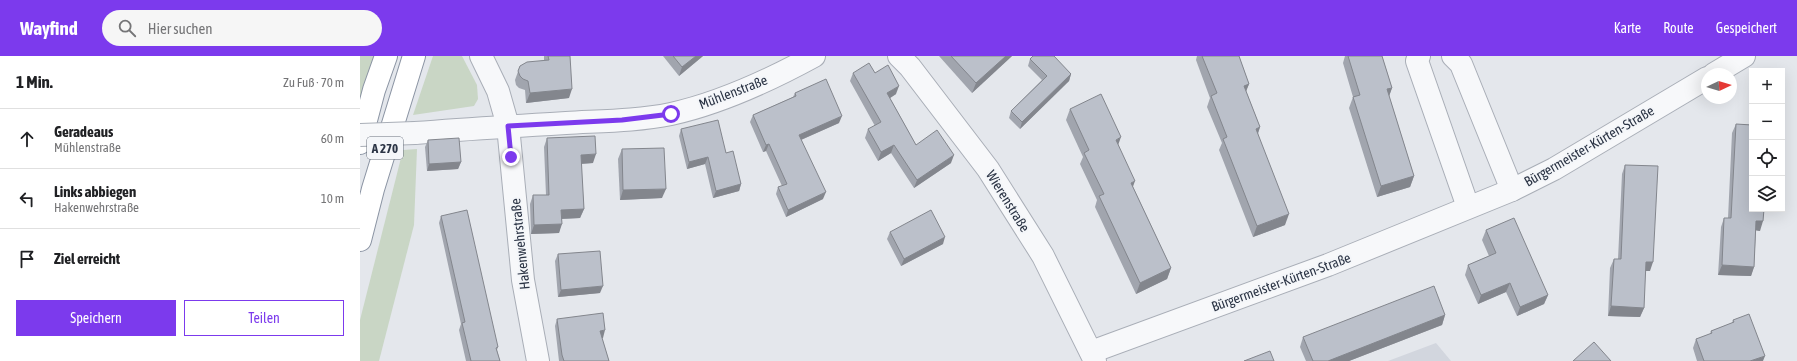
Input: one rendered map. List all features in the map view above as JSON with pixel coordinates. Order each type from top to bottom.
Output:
[{"type":"highway","name":"A 270","points":[[360,143],[374,90],[386,56]]},
{"type":"highway","name":"A 270","points":[[360,240],[379,166],[414,56]]},
{"type":"street","name":"Hakenwehrstraße","points":[[481,56],[498,91],[508,126],[523,280],[538,361]]},
{"type":"street","name":"Mühlenstraße","points":[[360,135],[622,120],[671,114],[722,99],[788,70],[814,56]]},
{"type":"street","name":"Wierenstraße","points":[[899,56],[910,67],[988,169],[1043,256],[1093,357]]},
{"type":"street","points":[[1419,56],[1417,61],[1468,207]]},
{"type":"street","points":[[1453,56],[1461,64],[1512,190]]},
{"type":"street","points":[[1724,68],[1744,56]]},
{"type":"street","name":"Bürgermeister-Kürten-Straße","points":[[1093,357],[1328,265],[1512,190],[1554,169],[1701,82]]},
{"type":"shaded area","points":[[1436,343],[1451,361],[1388,361]]},
{"type":"green space","points":[[360,56],[374,56],[360,101]]},
{"type":"green space","points":[[433,56],[462,56],[477,85],[478,99],[474,106],[413,115]]},
{"type":"green space","points":[[417,149],[414,225],[379,361],[360,361],[360,320],[403,150]]},
{"type":"building","points":[[548,56],[570,56],[572,89],[530,93],[528,81],[520,76],[518,71],[520,66],[527,62],[549,60]]},
{"type":"building","points":[[673,56],[696,56],[682,67]]},
{"type":"building","points":[[951,56],[1006,56],[976,83]]},
{"type":"building","points":[[1033,56],[1054,56],[1071,74],[1022,122],[1011,111],[1047,76],[1030,59]]},
{"type":"building","points":[[1202,56],[1239,56],[1249,84],[1244,86],[1260,127],[1256,129],[1289,214],[1257,226],[1223,139],[1227,137],[1211,96],[1217,93]]},
{"type":"building","points":[[1348,56],[1382,56],[1392,88],[1387,89],[1414,176],[1381,186],[1353,97],[1360,95]]},
{"type":"building","points":[[869,63],[875,73],[888,65],[899,86],[887,93],[916,145],[937,130],[954,155],[917,180],[894,145],[881,152],[868,129],[881,122],[853,73]]},
{"type":"building","points":[[826,79],[842,116],[799,135],[826,192],[788,210],[778,187],[787,184],[769,144],[766,145],[753,115],[796,96],[795,93]]},
{"type":"building","points":[[1101,94],[1121,137],[1116,140],[1135,181],[1131,183],[1171,268],[1140,283],[1099,196],[1104,194],[1084,153],[1089,150],[1070,109]]},
{"type":"building","points":[[718,120],[726,153],[733,151],[741,184],[716,191],[708,157],[689,162],[681,129]]},
{"type":"building","points":[[1736,124],[1749,125],[1749,212],[1764,212],[1763,221],[1756,221],[1754,267],[1722,265],[1724,218],[1731,218]]},
{"type":"building","points":[[595,136],[596,154],[581,155],[584,209],[561,210],[562,224],[534,225],[533,195],[549,195],[547,138]]},
{"type":"building","points":[[459,138],[461,162],[429,164],[428,140]]},
{"type":"building","points":[[664,148],[666,189],[623,190],[622,149]]},
{"type":"building","points":[[1625,165],[1658,166],[1653,262],[1646,262],[1644,308],[1611,306],[1614,259],[1621,259]]},
{"type":"building","points":[[467,210],[500,361],[471,361],[462,323],[465,322],[441,216]]},
{"type":"building","points":[[931,210],[945,237],[904,259],[890,232]]},
{"type":"building","points":[[1514,218],[1548,295],[1520,307],[1510,283],[1481,295],[1468,265],[1496,253],[1486,230]]},
{"type":"building","points":[[600,251],[603,286],[561,290],[558,254]]},
{"type":"building","points":[[1434,286],[1445,315],[1328,361],[1313,361],[1303,337]]},
{"type":"building","points":[[603,313],[605,330],[600,331],[609,361],[564,361],[557,319]]},
{"type":"building","points":[[1749,314],[1765,356],[1750,361],[1704,361],[1696,339],[1734,322],[1733,320]]},
{"type":"building","points":[[1594,342],[1611,361],[1573,361]]},
{"type":"building","points":[[1270,351],[1274,361],[1244,361]]},
{"type":"route","points":[[511,157],[508,126],[622,120],[671,114]]}]
